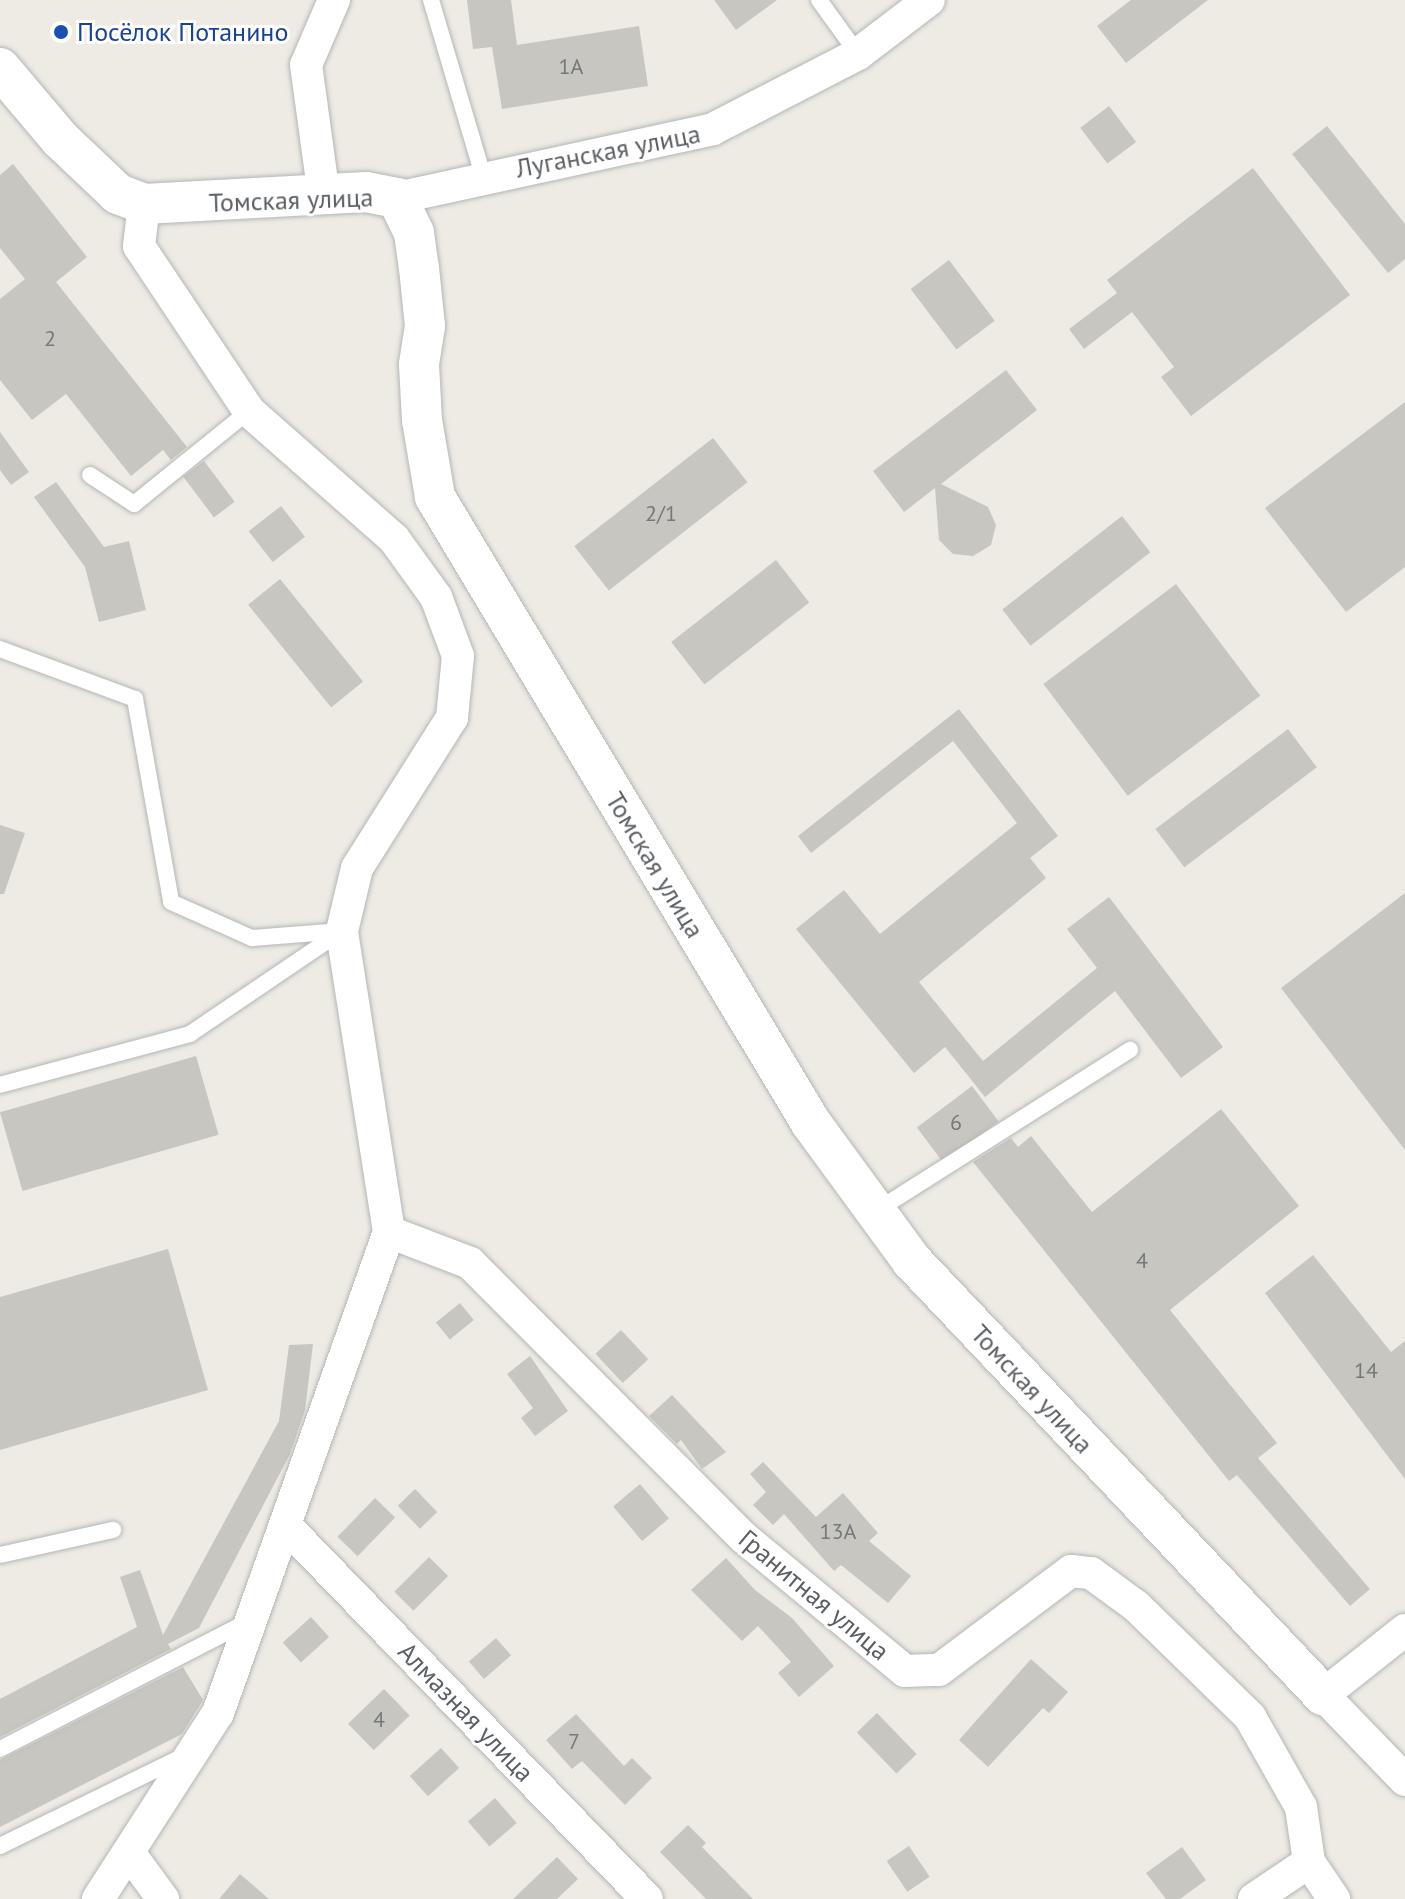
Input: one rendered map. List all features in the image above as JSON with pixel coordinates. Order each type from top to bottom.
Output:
[{"type":"street","points":[[324,196],[306,65],[334,0]]},
{"type":"street","name":"Луганская улица","points":[[397,198],[483,176],[713,129],[858,54],[929,0]]},
{"type":"street","points":[[0,68],[60,139],[118,194],[144,204],[139,246],[249,411],[394,539],[436,597],[458,656],[452,718],[357,868],[342,931],[376,1180],[389,1232],[218,1713],[130,1854],[98,1899]]},
{"type":"street","name":"Томская улица","points":[[144,204],[366,192],[397,198],[414,233],[419,268],[425,326],[419,365],[422,420],[435,497],[811,1123],[922,1272],[1405,1780]]},
{"type":"street","name":"Гранитная улица","points":[[389,1232],[470,1263],[743,1537],[905,1671],[939,1670],[1071,1571],[1091,1573],[1136,1606],[1250,1717],[1301,1807],[1309,1862],[1334,1899]]},
{"type":"street","name":"Алмазная улица","points":[[286,1526],[647,1899]]},
{"type":"street","points":[[1323,1695],[1405,1630]]},
{"type":"street","points":[[130,1854],[163,1899]]},
{"type":"street","points":[[1254,1899],[1309,1862]]},
{"type":"lane","points":[[431,0],[483,176]]},
{"type":"lane","points":[[819,0],[858,54]]},
{"type":"lane","points":[[90,475],[134,504],[249,411]]},
{"type":"lane","points":[[0,649],[135,699],[171,902],[252,938],[342,931]]},
{"type":"lane","points":[[0,1085],[190,1034],[342,931]]},
{"type":"lane","points":[[875,1212],[1130,1050]]},
{"type":"lane","points":[[0,1555],[113,1530]]},
{"type":"lane","points":[[0,1749],[252,1620]]},
{"type":"lane","points":[[0,1846],[194,1751]]},
{"type":"building","points":[[467,0],[511,0],[517,45],[639,26],[648,86],[502,109],[492,47],[473,49]]},
{"type":"building","points":[[714,0],[777,0],[736,30]]},
{"type":"building","points":[[1131,0],[1208,0],[1126,63],[1097,26]]},
{"type":"building","points":[[1109,106],[1136,142],[1107,164],[1080,128]]},
{"type":"building","points":[[1327,126],[1405,224],[1405,259],[1388,273],[1292,154]]},
{"type":"building","points":[[13,164],[87,257],[56,282],[187,447],[171,460],[163,450],[131,476],[66,394],[32,420],[0,380],[0,299],[25,279],[0,248],[0,175]]},
{"type":"building","points":[[1253,168],[1350,295],[1191,416],[1161,377],[1174,367],[1132,312],[1084,349],[1069,329],[1117,293],[1107,280]]},
{"type":"building","points":[[949,260],[995,321],[956,350],[911,289]]},
{"type":"building","points":[[1006,370],[1037,410],[941,484],[988,507],[996,525],[991,545],[973,556],[953,554],[939,540],[935,488],[904,512],[873,471]]},
{"type":"building","points":[[1405,402],[1405,567],[1346,612],[1265,508]]},
{"type":"building","points":[[0,432],[29,472],[11,485],[0,470]]},
{"type":"building","points":[[713,438],[747,482],[609,590],[574,546]]},
{"type":"building","points":[[204,461],[235,502],[214,517],[183,477]]},
{"type":"building","points":[[56,482],[104,547],[129,541],[146,610],[99,622],[85,567],[34,497]]},
{"type":"building","points":[[281,506],[305,537],[273,562],[249,531]]},
{"type":"building","points":[[1122,516],[1150,552],[1031,646],[1002,610]]},
{"type":"building","points":[[776,560],[809,603],[704,684],[671,642]]},
{"type":"building","points":[[280,579],[363,682],[331,707],[248,605]]},
{"type":"building","points":[[1176,584],[1260,696],[1128,796],[1043,684]]},
{"type":"building","points":[[959,709],[1058,836],[1030,858],[1046,878],[919,982],[983,1061],[1097,968],[1067,929],[1109,897],[1223,1047],[1181,1078],[1115,991],[985,1097],[945,1047],[914,1073],[796,929],[844,890],[880,934],[1017,823],[953,741],[811,853],[798,836]]},
{"type":"building","points":[[1288,729],[1317,767],[1184,867],[1155,829]]},
{"type":"building","points":[[0,825],[25,833],[4,894],[0,894]]},
{"type":"building","points":[[1405,893],[1405,1150],[1281,988]]},
{"type":"building","points":[[196,1056],[219,1135],[23,1191],[0,1112]]},
{"type":"building","points":[[972,1086],[998,1121],[943,1163],[917,1128]]},
{"type":"building","points":[[1221,1109],[1299,1206],[1170,1310],[1277,1443],[1258,1458],[1370,1589],[1350,1606],[1237,1475],[1229,1481],[973,1162],[1011,1138],[1018,1147],[1031,1136],[1092,1212]]},
{"type":"building","points":[[168,1249],[208,1390],[0,1450],[0,1297]]},
{"type":"building","points":[[1313,1255],[1391,1352],[1405,1341],[1405,1479],[1265,1293]]},
{"type":"building","points":[[460,1303],[474,1320],[450,1340],[436,1323]]},
{"type":"building","points":[[621,1330],[648,1359],[623,1383],[595,1354]]},
{"type":"building","points":[[313,1344],[305,1410],[290,1454],[199,1628],[168,1644],[171,1649],[0,1737],[0,1699],[137,1627],[120,1577],[140,1570],[163,1635],[279,1421],[289,1345]]},
{"type":"building","points":[[530,1356],[568,1411],[535,1436],[521,1418],[533,1408],[507,1374]]},
{"type":"building","points":[[672,1395],[726,1452],[702,1469],[681,1440],[677,1444],[649,1416]]},
{"type":"building","points":[[763,1462],[816,1517],[843,1493],[878,1533],[869,1541],[911,1576],[888,1603],[841,1565],[834,1571],[784,1514],[773,1525],[753,1505],[766,1492],[750,1474]]},
{"type":"building","points":[[640,1484],[669,1518],[642,1541],[613,1506]]},
{"type":"building","points":[[415,1489],[437,1512],[420,1529],[398,1506]]},
{"type":"building","points":[[375,1498],[395,1517],[358,1556],[337,1537]]},
{"type":"building","points":[[429,1557],[448,1576],[413,1611],[394,1592]]},
{"type":"building","points":[[726,1558],[755,1590],[792,1618],[834,1666],[799,1697],[778,1673],[791,1662],[758,1626],[742,1641],[691,1590]]},
{"type":"building","points":[[311,1617],[329,1637],[301,1662],[283,1642]]},
{"type":"building","points":[[496,1638],[511,1655],[484,1679],[469,1662]]},
{"type":"building","points":[[1031,1659],[1068,1692],[1049,1713],[1043,1708],[988,1767],[959,1740]]},
{"type":"building","points":[[183,1667],[203,1700],[182,1734],[0,1827],[0,1760]]},
{"type":"building","points":[[384,1689],[410,1716],[374,1750],[348,1724]]},
{"type":"building","points":[[877,1713],[917,1754],[896,1773],[857,1732]]},
{"type":"building","points":[[576,1714],[624,1766],[632,1758],[652,1778],[625,1805],[582,1761],[572,1769],[546,1740]]},
{"type":"building","points":[[441,1748],[459,1768],[428,1796],[410,1776]]},
{"type":"building","points":[[495,1798],[517,1823],[489,1847],[468,1822]]},
{"type":"building","points":[[688,1825],[706,1843],[702,1847],[753,1899],[706,1899],[660,1852]]},
{"type":"building","points":[[909,1846],[930,1877],[907,1892],[887,1861]]},
{"type":"building","points":[[1182,1847],[1206,1880],[1180,1899],[1166,1899],[1146,1873]]},
{"type":"building","points":[[557,1857],[578,1879],[557,1899],[513,1899]]},
{"type":"building","points":[[240,1874],[269,1899],[219,1899]]},
{"type":"place","name":"Посёлок Потанино","points":[[61,32]]}]
